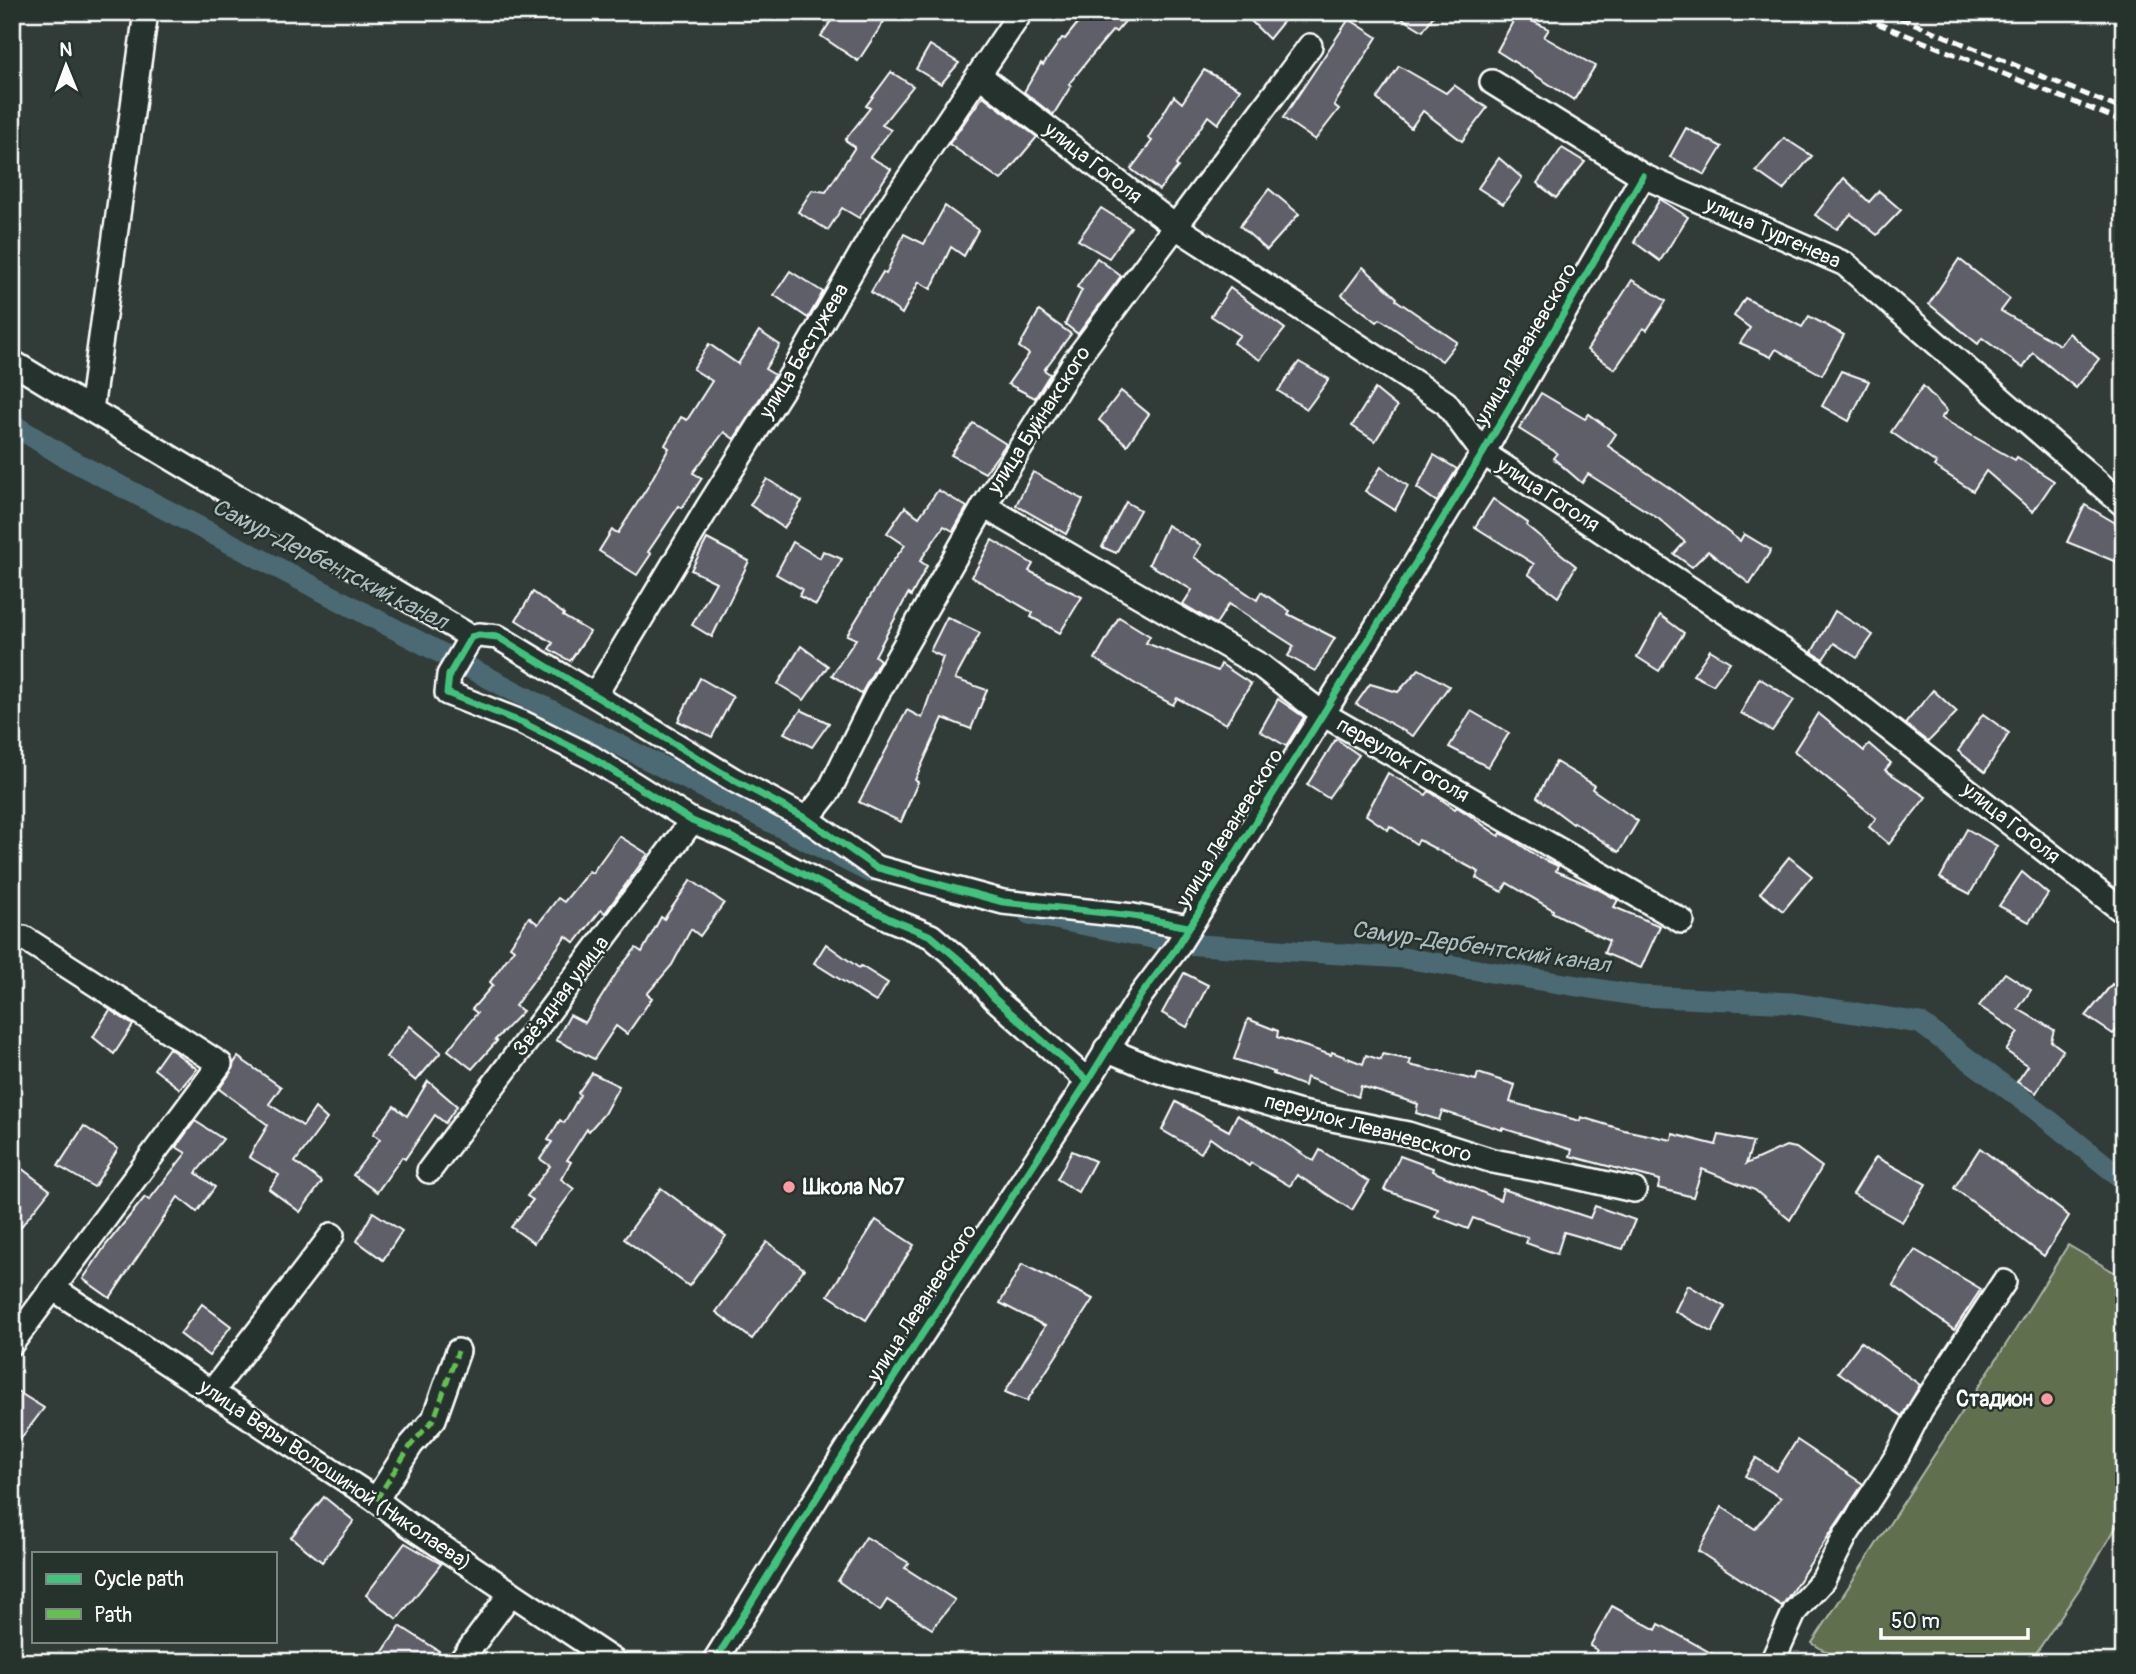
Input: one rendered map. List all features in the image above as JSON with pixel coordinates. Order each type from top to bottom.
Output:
[{"type":"street","points":[[91,410],[146,12]]},
{"type":"street","name":"улица Бестужева","points":[[595,695],[795,369],[879,223],[1021,12]]},
{"type":"street","name":"улица Буйнакского","points":[[807,819],[829,792],[876,696],[984,506],[1075,361],[1310,46]]},
{"type":"street","name":"улица Гоголя","points":[[979,75],[1176,227],[1447,403],[1483,453],[1815,671],[2124,912]]},
{"type":"street","name":"улица Тургенева","points":[[1492,82],[1643,176],[1845,264],[2124,505]]},
{"type":"street","name":"улица Леваневского","points":[[714,1662],[850,1443],[1088,1081],[1141,995],[1182,938],[1323,714],[1483,453],[1643,176]]},
{"type":"street","points":[[12,362],[468,642]]},
{"type":"street","name":"переулок Гоголя","points":[[984,506],[1261,666],[1323,714],[1682,921]]},
{"type":"street","points":[[1088,1081],[994,998],[968,968],[931,936],[853,900],[733,838],[692,821],[591,757],[523,723],[447,693],[449,675],[468,642],[479,635],[498,637],[734,780],[807,819],[875,867],[1003,902],[1132,916],[1182,938]]},
{"type":"street","name":"Звёздная улица","points":[[429,1171],[692,821]]},
{"type":"street","points":[[12,1343],[220,1064],[24,938]]},
{"type":"street","name":"переулок Леваневского","points":[[1106,1049],[1156,1070],[1297,1112],[1408,1134],[1493,1161],[1634,1190]]},
{"type":"street","points":[[211,1393],[332,1235]]},
{"type":"street","points":[[1772,1662],[1795,1611],[1823,1580],[1846,1535],[1897,1456],[1921,1409],[2004,1282]]},
{"type":"street","name":"улица Веры Волошиной (Николаева)","points":[[54,1289],[376,1500],[615,1662]]},
{"type":"street","points":[[376,1500],[411,1445],[434,1419],[458,1350]]},
{"type":"street","points":[[460,1662],[511,1593]]},
{"type":"green space","name":"Стадион","points":[[2068,1245],[2124,1278],[2124,1514],[2080,1588],[2030,1662],[1842,1662],[1812,1643]]},
{"type":"building","points":[[837,12],[877,12],[887,17],[858,61],[821,36]]},
{"type":"building","points":[[1092,12],[1133,12],[1116,32],[1113,30],[1069,84],[1071,86],[1053,115],[1024,92],[1041,63],[1043,65],[1062,38],[1065,39],[1082,18],[1086,21]]},
{"type":"building","points":[[1242,12],[1291,12],[1269,39]]},
{"type":"building","points":[[1392,12],[1436,12],[1423,31]]},
{"type":"building","points":[[1517,14],[1549,29],[1544,37],[1595,66],[1574,100],[1497,51]]},
{"type":"building","points":[[1349,19],[1377,37],[1334,105],[1339,109],[1315,140],[1283,118]]},
{"type":"building","points":[[930,45],[959,63],[941,84],[916,69]]},
{"type":"building","points":[[1399,66],[1446,93],[1454,85],[1487,108],[1462,141],[1423,111],[1411,128],[1377,99]]},
{"type":"building","points":[[1204,70],[1240,89],[1218,124],[1208,116],[1176,165],[1178,167],[1159,190],[1131,169],[1152,141],[1148,138],[1174,96],[1182,103]]},
{"type":"building","points":[[891,72],[913,86],[882,125],[891,130],[870,157],[891,169],[859,218],[842,208],[828,230],[798,212],[812,190],[826,192],[855,147],[845,140],[870,108],[866,106]]},
{"type":"building","points":[[983,96],[1037,137],[1001,180],[949,144]]},
{"type":"building","points":[[1686,128],[1722,147],[1705,175],[1670,157]]},
{"type":"building","points":[[1784,138],[1812,156],[1783,190],[1756,171]]},
{"type":"building","points":[[1562,148],[1585,162],[1556,198],[1537,183]]},
{"type":"building","points":[[1499,158],[1522,178],[1503,204],[1478,188]]},
{"type":"building","points":[[1844,178],[1869,202],[1879,191],[1901,210],[1877,235],[1851,214],[1837,229],[1815,215]]},
{"type":"building","points":[[1269,189],[1299,214],[1267,250],[1240,226]]},
{"type":"building","points":[[1660,199],[1688,217],[1660,261],[1634,242]]},
{"type":"building","points":[[945,206],[978,230],[964,256],[951,247],[931,289],[919,282],[902,314],[871,292],[883,272],[886,274],[904,234],[924,244]]},
{"type":"building","points":[[1101,208],[1131,227],[1109,258],[1078,240]]},
{"type":"building","points":[[1097,258],[1121,276],[1078,334],[1065,324],[1082,290],[1077,287]]},
{"type":"building","points":[[1959,259],[2010,299],[2001,311],[2060,345],[2069,333],[2099,359],[2076,388],[2033,353],[2023,368],[1982,338],[1978,344],[1929,304]]},
{"type":"building","points":[[1363,267],[1397,298],[1396,300],[1457,342],[1442,361],[1380,319],[1377,322],[1342,295]]},
{"type":"building","points":[[790,271],[823,292],[808,318],[774,295]]},
{"type":"building","points":[[1632,280],[1666,301],[1647,330],[1643,328],[1615,369],[1587,350]]},
{"type":"building","points":[[1230,288],[1285,329],[1260,360],[1233,343],[1240,335],[1211,316]]},
{"type":"building","points":[[1745,298],[1802,327],[1809,316],[1844,335],[1822,375],[1776,349],[1771,357],[1740,343],[1750,328],[1734,316]]},
{"type":"building","points":[[1039,311],[1071,334],[1044,370],[1050,374],[1035,398],[1008,384],[1029,354],[1019,347]]},
{"type":"building","points":[[759,331],[780,345],[765,369],[775,375],[734,439],[724,432],[693,473],[702,478],[648,552],[651,554],[637,575],[599,551],[612,530],[618,533],[647,488],[669,448],[665,445],[681,417],[687,420],[712,381],[693,369],[709,344],[738,364]]},
{"type":"building","points":[[1299,362],[1329,379],[1307,409],[1278,391]]},
{"type":"building","points":[[1841,371],[1869,381],[1849,421],[1822,406]]},
{"type":"building","points":[[1923,386],[1947,411],[1941,418],[2015,460],[2017,457],[2054,481],[2033,512],[1986,471],[1973,491],[1934,466],[1936,463],[1891,432]]},
{"type":"building","points":[[1375,389],[1397,407],[1375,441],[1352,426]]},
{"type":"building","points":[[1121,391],[1149,414],[1127,445],[1099,420]]},
{"type":"building","points":[[1541,393],[1585,419],[1589,414],[1616,434],[1608,446],[1740,541],[1744,534],[1771,550],[1750,584],[1708,551],[1692,567],[1674,554],[1685,542],[1659,519],[1588,474],[1582,483],[1553,458],[1557,453],[1519,429]]},
{"type":"building","points":[[973,423],[1006,444],[985,473],[951,455]]},
{"type":"building","points":[[1434,455],[1457,469],[1437,502],[1417,488]]},
{"type":"building","points":[[1381,467],[1408,486],[1395,510],[1365,491]]},
{"type":"building","points":[[1033,472],[1083,500],[1066,534],[1016,505]]},
{"type":"building","points":[[767,479],[802,501],[784,528],[750,505]]},
{"type":"building","points":[[938,490],[967,507],[953,531],[944,526],[920,561],[927,566],[911,596],[908,594],[875,656],[880,660],[861,694],[832,675],[856,639],[847,635],[885,572],[905,545],[887,533],[905,507],[919,517]]},
{"type":"building","points":[[1493,499],[1528,523],[1527,526],[1576,566],[1558,597],[1528,574],[1534,564],[1475,527]]},
{"type":"building","points":[[1126,502],[1140,510],[1116,553],[1102,547]]},
{"type":"building","points":[[2085,505],[2124,528],[2124,565],[2067,542]]},
{"type":"building","points":[[1167,525],[1201,545],[1194,557],[1257,600],[1261,592],[1290,611],[1288,614],[1335,638],[1315,671],[1288,656],[1294,646],[1229,604],[1216,624],[1183,604],[1192,590],[1149,564]]},
{"type":"building","points":[[707,539],[749,561],[712,637],[692,625],[716,582],[691,570]]},
{"type":"building","points":[[992,540],[1033,564],[1029,571],[1082,597],[1060,633],[1031,617],[1033,613],[972,577]]},
{"type":"building","points":[[793,542],[820,558],[823,551],[842,559],[816,605],[799,596],[802,589],[776,574]]},
{"type":"building","points":[[533,592],[564,614],[563,616],[590,632],[570,661],[549,649],[553,643],[516,620]]},
{"type":"building","points":[[1835,611],[1873,635],[1857,658],[1834,643],[1823,659],[1812,652]]},
{"type":"building","points":[[1660,615],[1684,633],[1659,671],[1637,657]]},
{"type":"building","points":[[947,617],[980,633],[955,679],[987,690],[971,729],[943,718],[915,780],[918,782],[901,822],[859,802],[907,710],[922,718],[943,657],[930,651]]},
{"type":"building","points":[[1119,617],[1150,636],[1146,643],[1218,671],[1221,664],[1251,684],[1226,724],[1177,698],[1173,705],[1095,659]]},
{"type":"building","points":[[801,646],[828,666],[804,700],[778,684]]},
{"type":"building","points":[[1710,650],[1730,662],[1713,685],[1693,675]]},
{"type":"building","points":[[1419,669],[1449,686],[1413,736],[1356,704],[1370,684],[1398,692]]},
{"type":"building","points":[[700,678],[733,697],[712,737],[678,721]]},
{"type":"building","points":[[1759,678],[1794,700],[1772,731],[1741,713]]},
{"type":"building","points":[[1933,690],[1957,712],[1928,742],[1905,724]]},
{"type":"building","points":[[1278,699],[1304,717],[1286,746],[1260,731]]},
{"type":"building","points":[[801,710],[829,723],[812,747],[784,733]]},
{"type":"building","points":[[1471,711],[1509,733],[1488,767],[1449,747]]},
{"type":"building","points":[[1818,713],[1864,751],[1869,744],[1891,763],[1885,770],[1926,797],[1889,844],[1869,827],[1876,818],[1794,751]]},
{"type":"building","points":[[1983,714],[2009,733],[1985,772],[1958,751]]},
{"type":"building","points":[[1336,739],[1359,755],[1328,798],[1307,785]]},
{"type":"building","points":[[1556,762],[1594,785],[1592,789],[1638,821],[1619,852],[1574,822],[1573,824],[1537,797]]},
{"type":"building","points":[[1388,773],[1426,795],[1429,791],[1499,836],[1501,833],[1512,839],[1538,857],[1558,866],[1556,871],[1618,900],[1614,907],[1660,926],[1641,968],[1604,953],[1609,941],[1552,912],[1553,910],[1507,883],[1502,892],[1476,878],[1479,872],[1419,840],[1416,844],[1390,826],[1388,830],[1366,815]]},
{"type":"building","points":[[1967,829],[1997,846],[1970,894],[1940,878]]},
{"type":"building","points":[[619,836],[648,854],[605,913],[601,910],[575,943],[566,936],[515,1006],[523,1011],[472,1069],[448,1050],[477,1013],[472,1009],[493,985],[490,982],[514,949],[510,946],[529,917],[538,924],[558,898],[564,902],[589,871],[592,873]]},
{"type":"building","points":[[1789,857],[1812,876],[1783,911],[1760,893]]},
{"type":"building","points":[[2022,872],[2048,894],[2029,922],[1999,906]]},
{"type":"building","points":[[691,880],[724,903],[700,936],[691,929],[672,965],[647,994],[652,998],[627,1034],[616,1026],[594,1059],[556,1040],[570,1015],[585,1023],[621,966],[636,948],[642,952],[661,917],[664,919]]},
{"type":"building","points":[[826,944],[859,968],[861,966],[888,983],[876,1002],[814,963]]},
{"type":"building","points":[[1184,973],[1208,985],[1187,1027],[1162,1013]]},
{"type":"building","points":[[2005,973],[2031,990],[2018,1009],[2054,1030],[2051,1041],[2063,1050],[2036,1093],[2017,1082],[2028,1066],[2006,1051],[2018,1032],[1979,1006]]},
{"type":"building","points":[[2112,984],[2124,993],[2124,1020],[2113,1034],[2086,1016]]},
{"type":"building","points":[[110,1010],[133,1025],[114,1054],[93,1037]]},
{"type":"building","points":[[1248,1019],[1278,1031],[1277,1037],[1331,1055],[1332,1052],[1363,1064],[1366,1055],[1381,1060],[1382,1054],[1411,1060],[1409,1065],[1476,1080],[1478,1073],[1515,1085],[1510,1102],[1580,1121],[1581,1117],[1672,1140],[1673,1134],[1716,1145],[1719,1135],[1753,1142],[1746,1164],[1786,1146],[1796,1148],[1822,1167],[1790,1220],[1755,1190],[1702,1169],[1693,1197],[1658,1188],[1660,1180],[1570,1156],[1572,1150],[1502,1128],[1442,1111],[1439,1120],[1416,1113],[1418,1104],[1361,1086],[1358,1097],[1306,1077],[1304,1086],[1273,1074],[1274,1072],[1234,1059]]},
{"type":"building","points":[[410,1026],[441,1052],[416,1081],[386,1057]]},
{"type":"building","points":[[169,1048],[197,1069],[180,1089],[154,1069]]},
{"type":"building","points":[[238,1057],[281,1087],[269,1104],[303,1126],[315,1108],[327,1119],[295,1162],[322,1182],[300,1212],[269,1189],[279,1175],[249,1157],[268,1125],[219,1089]]},
{"type":"building","points":[[592,1073],[619,1086],[604,1114],[589,1131],[587,1129],[567,1160],[571,1162],[561,1179],[574,1189],[534,1243],[511,1227],[533,1200],[527,1196],[550,1166],[540,1159],[552,1142],[548,1140],[560,1120],[564,1123],[580,1095],[578,1093]]},
{"type":"building","points":[[428,1081],[457,1106],[445,1123],[435,1115],[405,1159],[402,1157],[377,1192],[353,1175],[380,1139],[373,1134],[394,1106],[407,1116]]},
{"type":"building","points":[[1176,1102],[1229,1131],[1237,1115],[1314,1161],[1320,1150],[1369,1182],[1352,1210],[1297,1175],[1290,1186],[1251,1163],[1249,1166],[1210,1138],[1201,1153],[1162,1130]]},
{"type":"building","points":[[195,1121],[223,1139],[196,1173],[215,1187],[197,1212],[178,1197],[110,1298],[83,1279],[106,1245],[145,1197],[149,1200],[186,1153],[176,1147]]},
{"type":"building","points":[[84,1126],[118,1149],[94,1187],[58,1166]]},
{"type":"building","points":[[1980,1148],[2069,1216],[2044,1256],[1954,1188]]},
{"type":"building","points":[[1072,1151],[1095,1161],[1078,1192],[1057,1179]]},
{"type":"building","points":[[1400,1156],[1433,1168],[1432,1171],[1500,1200],[1503,1189],[1590,1218],[1595,1206],[1635,1220],[1623,1249],[1564,1232],[1557,1254],[1526,1243],[1528,1238],[1473,1218],[1468,1229],[1435,1216],[1438,1209],[1384,1190]]},
{"type":"building","points":[[1876,1157],[1926,1184],[1902,1222],[1853,1194]]},
{"type":"building","points":[[21,1168],[50,1190],[12,1238],[12,1181]]},
{"type":"building","points":[[661,1188],[726,1236],[689,1286],[624,1239]]},
{"type":"building","points":[[373,1212],[402,1231],[383,1260],[357,1241]]},
{"type":"building","points":[[876,1220],[914,1245],[866,1320],[828,1295]]},
{"type":"building","points":[[767,1242],[804,1269],[752,1339],[716,1312]]},
{"type":"building","points":[[1915,1250],[1981,1289],[1954,1330],[1893,1285]]},
{"type":"building","points":[[1022,1264],[1093,1299],[1027,1401],[1005,1392],[1045,1326],[1000,1303]]},
{"type":"building","points":[[1688,1285],[1725,1307],[1712,1332],[1675,1311]]},
{"type":"building","points":[[202,1304],[231,1326],[209,1356],[180,1334]]},
{"type":"building","points":[[1861,1342],[1920,1385],[1902,1416],[1838,1372]]},
{"type":"building","points":[[12,1388],[44,1408],[12,1450]]},
{"type":"building","points":[[1797,1440],[1863,1484],[1782,1606],[1698,1551],[1722,1507],[1755,1529],[1781,1498],[1745,1476],[1756,1458],[1777,1471]]},
{"type":"building","points":[[324,1497],[354,1521],[322,1562],[291,1537]]},
{"type":"building","points":[[866,1537],[909,1563],[905,1568],[955,1600],[932,1629],[887,1600],[880,1611],[838,1581]]},
{"type":"building","points":[[405,1543],[441,1564],[397,1619],[366,1595]]},
{"type":"building","points":[[1612,1606],[1656,1630],[1659,1624],[1727,1662],[1590,1662],[1597,1650],[1590,1646]]},
{"type":"building","points":[[400,1626],[439,1651],[431,1662],[376,1662]]},
{"type":"waterway","name":"Самур-Дербентский канал","points":[[12,424],[65,457],[535,702],[869,872]]},
{"type":"waterway","name":"Самур-Дербентский канал","points":[[1029,914],[1183,944],[1404,958],[1640,996],[1791,1003],[1920,1023],[2124,1180]]},
{"type":"railway","points":[[1849,12],[2124,122]]},
{"type":"railway","points":[[1886,12],[2124,110]]},
{"type":"marked path","points":[[376,1500],[411,1445],[434,1419],[458,1351]]},
{"type":"cycle path","points":[[714,1662],[851,1443],[1088,1081],[1141,995],[1175,950],[1323,714],[1483,453],[1643,176]]},
{"type":"cycle path","points":[[1088,1081],[994,998],[969,968],[931,936],[890,919],[733,838],[692,821],[591,757],[523,723],[447,693],[449,675],[471,637],[498,637],[734,780],[807,819],[875,867],[1003,902],[1133,916],[1188,927]]},
{"type":"place","name":"Школа №7","points":[[789,1187]]},
{"type":"place","name":"Стадион","points":[[2047,1399]]}]
